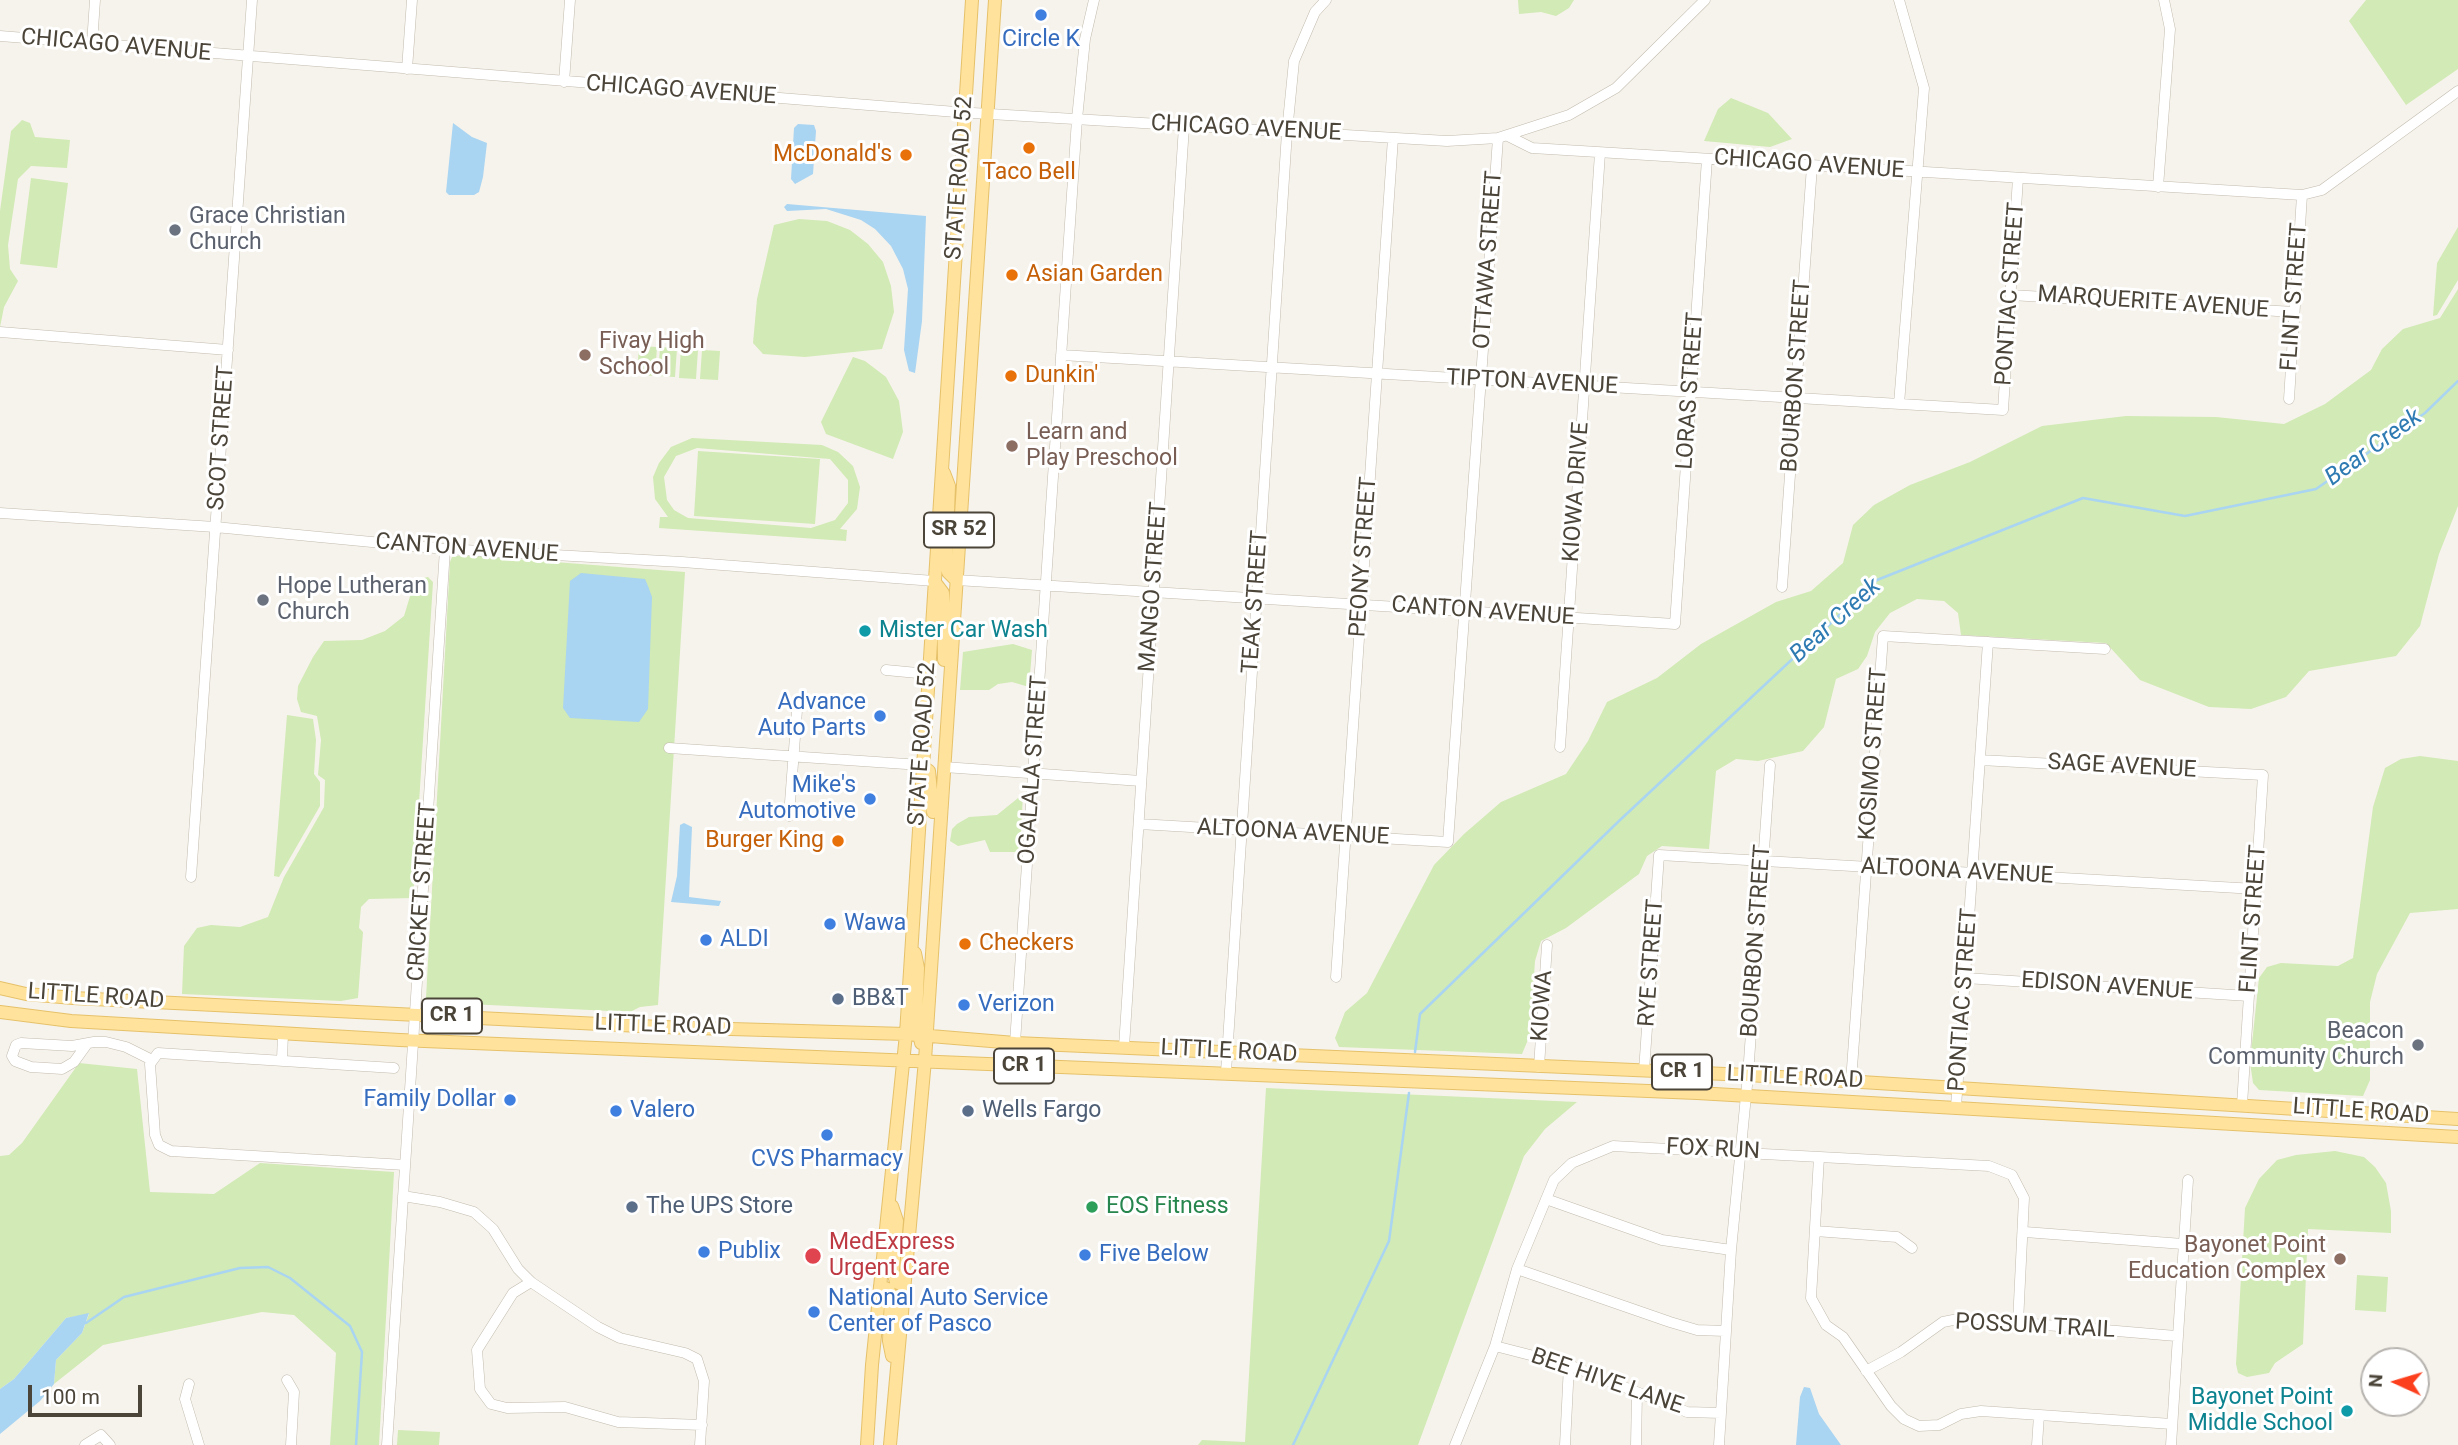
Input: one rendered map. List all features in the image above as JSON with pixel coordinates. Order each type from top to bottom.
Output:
[{"type":"main road","name":"STATE ROAD 52","points":[[867,1445],[906,1034],[921,765],[972,0]]},
{"type":"main road","name":"STATE ROAD 52","points":[[890,1445],[895,1363],[925,1060],[923,1035],[944,767],[995,0]]},
{"type":"main road","points":[[942,469],[950,486],[946,563],[948,572],[956,580]]},
{"type":"main road","points":[[934,581],[943,593],[942,631],[948,699]]},
{"type":"main road","points":[[938,853],[933,834],[932,784],[929,771],[921,765],[945,744]]},
{"type":"main road","points":[[911,936],[918,968],[916,1020],[923,1035]]},
{"type":"main road","name":"LITTLE ROAD","points":[[0,988],[26,994],[73,998],[664,1027],[906,1034],[1015,1043],[1748,1075],[2458,1119]]},
{"type":"main road","name":"LITTLE ROAD","points":[[0,1012],[71,1021],[414,1040],[1226,1072],[1433,1084],[1744,1096],[2458,1137]]},
{"type":"main road","points":[[890,1203],[897,1220],[894,1278],[903,1285]]},
{"type":"main road","points":[[880,1286],[888,1289],[891,1295],[889,1341],[895,1363]]},
{"type":"street","points":[[92,44],[95,0]]},
{"type":"street","name":"SCOT STREET","points":[[191,877],[252,0]]},
{"type":"street","points":[[407,69],[412,0]]},
{"type":"street","points":[[564,82],[570,0]]},
{"type":"street","name":"OGALALA STREET","points":[[1015,1043],[1077,119],[1085,39],[1094,0]]},
{"type":"street","name":"TEAK STREET","points":[[1226,1072],[1287,132],[1294,61],[1315,12],[1326,0]]},
{"type":"street","points":[[1503,137],[1569,115],[1616,88],[1705,0]]},
{"type":"street","points":[[1899,0],[1924,88],[1899,404]]},
{"type":"street","points":[[2158,187],[2170,29],[2164,0]]},
{"type":"street","name":"CHICAGO AVENUE","points":[[0,36],[964,112],[1447,141],[1503,137],[1532,148],[1600,153],[2302,195],[2322,190],[2458,91]]},
{"type":"street","name":"MANGO STREET","points":[[1124,1047],[1184,126]]},
{"type":"street","name":"OTTAWA STREET","points":[[1448,842],[1481,380],[1503,137]]},
{"type":"street","name":"PEONY STREET","points":[[1336,977],[1393,138]]},
{"type":"street","name":"KIOWA DRIVE","points":[[1560,747],[1600,153]]},
{"type":"street","name":"LORAS STREET","points":[[1675,624],[1707,159]]},
{"type":"street","name":"BOURBON STREET","points":[[1782,587],[1812,166]]},
{"type":"street","name":"PONTIAC STREET","points":[[2003,410],[2018,178]]},
{"type":"street","name":"FLINT STREET","points":[[2288,399],[2302,195]]},
{"type":"street","name":"MARQUERITE AVENUE","points":[[2011,295],[2294,312]]},
{"type":"street","points":[[0,332],[228,350]]},
{"type":"street","name":"TIPTON AVENUE","points":[[1061,355],[2003,410]]},
{"type":"street","name":"CANTON AVENUE","points":[[0,513],[215,527],[445,549],[682,562],[934,581]]},
{"type":"street","name":"CRICKET STREET","points":[[387,1445],[445,549]]},
{"type":"street","name":"CANTON AVENUE","points":[[956,580],[1675,624]]},
{"type":"street","name":"KOSIMO STREET","points":[[1851,1082],[1883,636],[1987,642]]},
{"type":"street","points":[[1987,642],[2105,649]]},
{"type":"street","name":"PONTIAC STREET","points":[[1956,1107],[1987,642]]},
{"type":"street","points":[[886,670],[928,674]]},
{"type":"street","points":[[789,816],[797,710]]},
{"type":"street","points":[[669,748],[921,765]]},
{"type":"street","name":"SAGE AVENUE","points":[[1980,760],[2263,775]]},
{"type":"street","name":"BOURBON STREET","points":[[1719,1445],[1738,1151],[1748,1075],[1770,765]]},
{"type":"street","points":[[944,767],[1141,781]]},
{"type":"street","name":"FLINT STREET","points":[[2242,1105],[2263,775]]},
{"type":"street","name":"ALTOONA AVENUE","points":[[1139,824],[1448,842]]},
{"type":"street","name":"ALTOONA AVENUE","points":[[1659,855],[2256,889]]},
{"type":"street","name":"RYE STREET","points":[[1644,1071],[1659,855]]},
{"type":"street","name":"KIOWA","points":[[1539,1066],[1547,946]]},
{"type":"street","name":"EDISON AVENUE","points":[[1965,978],[2249,996]]},
{"type":"street","points":[[282,1060],[283,1033]]},
{"type":"street","points":[[88,1044],[74,1062],[62,1069],[31,1067],[15,1061],[12,1056],[13,1048],[21,1043],[116,1044],[152,1060]]},
{"type":"street","points":[[152,1060],[165,1052],[394,1068]]},
{"type":"street","points":[[152,1060],[155,1135],[163,1148],[405,1165]]},
{"type":"street","name":"FOX RUN","points":[[1455,1445],[1495,1346],[1517,1269],[1554,1180],[1572,1163],[1613,1146],[1989,1166],[2012,1175],[2024,1198],[2025,1232],[2018,1323]]},
{"type":"street","points":[[1819,1157],[1811,1298],[1815,1310],[1826,1325],[1843,1337],[1891,1406],[1904,1419],[1919,1426],[1939,1425],[1961,1414],[1981,1411],[2172,1424]]},
{"type":"street","points":[[2171,1445],[2188,1180]]},
{"type":"street","points":[[403,1196],[440,1202],[474,1212],[493,1229],[518,1269],[531,1282],[598,1327],[620,1338],[685,1353],[697,1359],[704,1373],[701,1445]]},
{"type":"street","points":[[1546,1199],[1662,1240],[1731,1250]]},
{"type":"street","points":[[1815,1231],[1897,1237],[1912,1248]]},
{"type":"street","points":[[2025,1232],[2183,1244]]},
{"type":"street","points":[[1517,1269],[1670,1322],[1697,1330],[1725,1331]]},
{"type":"street","points":[[531,1282],[513,1293],[477,1350],[480,1390],[491,1404],[507,1408],[565,1407],[618,1422],[702,1425]]},
{"type":"street","name":"POSSUM TRAIL","points":[[1866,1371],[1901,1352],[1943,1322],[1963,1318],[2176,1336]]},
{"type":"street","name":"BEE HIVE LANE","points":[[1495,1346],[1569,1365],[1687,1412],[1721,1413]]},
{"type":"street","points":[[1565,1445],[1569,1365]]},
{"type":"street","points":[[287,1380],[294,1392],[291,1445]]},
{"type":"street","points":[[189,1384],[186,1399],[199,1445]]},
{"type":"street","points":[[1636,1445],[1637,1393]]},
{"type":"street","points":[[2037,1445],[2039,1415]]},
{"type":"street","points":[[85,1445],[101,1435],[110,1445]]},
{"type":"green space","points":[[1518,0],[1574,0],[1569,8],[1556,16],[1541,12],[1519,14]]},
{"type":"green space","points":[[2366,0],[2458,0],[2458,69],[2406,105],[2349,21]]},
{"type":"green space","points":[[1731,98],[1768,113],[1792,139],[1770,147],[1704,141],[1718,109]]},
{"type":"green space","points":[[22,120],[30,123],[35,137],[70,140],[67,168],[31,166],[18,179],[8,245],[10,269],[18,281],[4,307],[0,327],[0,211],[11,131]]},
{"type":"green space","points":[[31,178],[68,183],[57,268],[20,264]]},
{"type":"green space","points":[[799,219],[827,221],[850,230],[868,244],[883,262],[891,286],[894,312],[882,349],[805,357],[763,354],[753,343],[757,299],[774,225]]},
{"type":"green space","points":[[2458,227],[2458,280],[2437,315],[2433,316],[2437,263]]},
{"type":"green space","points":[[2458,289],[2458,506],[2439,554],[2420,626],[2396,656],[2309,671],[2286,697],[2251,709],[2209,707],[2140,680],[2106,643],[1961,635],[1958,613],[1944,601],[1917,599],[1890,613],[1875,632],[1867,656],[1858,669],[1836,679],[1824,727],[1803,751],[1758,761],[1736,759],[1716,771],[1709,849],[1662,846],[1647,856],[1639,874],[1566,928],[1541,941],[1535,961],[1530,1035],[1522,1054],[1339,1047],[1335,1038],[1345,1012],[1367,993],[1434,865],[1464,834],[1501,802],[1566,774],[1588,741],[1607,702],[1657,678],[1701,644],[1776,602],[1811,591],[1843,563],[1853,525],[1874,505],[1910,485],[1970,462],[2042,426],[2126,416],[2216,417],[2284,424],[2325,404],[2371,370],[2382,349],[2403,329],[2440,318]]},
{"type":"green space","points":[[639,346],[657,347],[655,376],[637,375]]},
{"type":"green space","points":[[660,347],[677,348],[675,377],[658,376]]},
{"type":"green space","points":[[681,348],[698,350],[696,379],[679,378]]},
{"type":"green space","points":[[702,350],[720,351],[718,380],[700,379]]},
{"type":"green space","points":[[853,357],[865,361],[886,377],[899,401],[903,432],[893,459],[826,434],[821,422]]},
{"type":"green space","points":[[692,438],[822,445],[838,452],[853,466],[860,487],[857,509],[840,529],[847,530],[846,541],[659,528],[660,517],[668,517],[655,499],[653,477],[671,447]],"holes":[[[697,448],[830,459],[848,480],[848,503],[835,520],[811,528],[688,518],[674,510],[667,500],[664,477],[676,456]]]},
{"type":"green space","points":[[698,451],[820,459],[815,524],[694,516]]},
{"type":"green space","points":[[463,555],[685,572],[658,1005],[640,1007],[630,1012],[429,1002],[426,998],[450,562],[452,557]]},
{"type":"green space","points":[[428,577],[433,582],[413,898],[369,899],[361,907],[359,928],[363,932],[358,998],[341,1001],[182,994],[184,946],[197,928],[211,925],[240,927],[268,917],[284,877],[324,807],[325,780],[318,775],[321,740],[317,716],[301,712],[297,699],[298,686],[313,657],[324,641],[362,640],[385,631],[404,616],[415,580]]},
{"type":"green space","points":[[1013,644],[1032,650],[1029,687],[1012,682],[998,684],[989,690],[960,690],[963,652]]},
{"type":"green space","points":[[287,715],[313,719],[316,740],[314,774],[320,782],[320,806],[279,877],[274,876]]},
{"type":"green space","points":[[2420,756],[2458,761],[2458,909],[2410,913],[2377,974],[2370,1002],[2370,1080],[2363,1096],[2259,1090],[2253,1083],[2250,1062],[2259,978],[2267,967],[2281,963],[2338,966],[2353,958],[2373,807],[2385,768],[2401,759]]},
{"type":"green space","points":[[1023,794],[1020,852],[990,852],[985,840],[958,846],[950,841],[952,829],[957,824],[969,817],[997,815]]},
{"type":"green space","points":[[79,1063],[137,1069],[150,1192],[214,1194],[260,1163],[394,1172],[379,1445],[330,1445],[336,1353],[294,1315],[262,1312],[103,1345],[54,1384],[56,1360],[82,1333],[89,1314],[66,1318],[14,1379],[0,1389],[0,1156],[9,1155],[22,1143]]},
{"type":"green space","points":[[1266,1088],[1577,1102],[1545,1129],[1524,1156],[1418,1445],[1198,1445],[1202,1440],[1245,1442]]},
{"type":"green space","points":[[2335,1151],[2364,1157],[2386,1183],[2391,1211],[2391,1233],[2308,1229],[2303,1344],[2275,1363],[2269,1373],[2247,1377],[2238,1373],[2236,1364],[2245,1208],[2259,1179],[2277,1160]]},
{"type":"green space","points":[[2357,1275],[2388,1277],[2386,1312],[2355,1310]]},
{"type":"green space","points":[[398,1430],[440,1432],[439,1445],[397,1445]]},
{"type":"water","points":[[453,123],[472,137],[487,143],[483,177],[479,192],[474,195],[449,195],[446,192]]},
{"type":"water","points":[[798,124],[814,125],[816,131],[813,174],[795,184],[791,179],[794,128]]},
{"type":"water","points":[[787,204],[926,216],[922,321],[915,373],[909,371],[904,350],[908,289],[903,269],[891,246],[875,229],[861,220],[826,209],[787,211],[784,207]]},
{"type":"water","points":[[581,573],[645,579],[648,586],[652,597],[648,709],[639,722],[570,718],[563,708],[570,581]]},
{"type":"water","points":[[684,823],[692,827],[689,897],[721,901],[719,906],[671,902],[677,876],[680,825]]},
{"type":"water","points":[[89,1313],[82,1333],[56,1360],[54,1384],[40,1401],[0,1434],[0,1389],[14,1379],[66,1318]]},
{"type":"water","points":[[1804,1387],[1810,1388],[1819,1414],[1841,1445],[1796,1445],[1800,1397]]},
{"type":"waterway","name":"Bear Creek","points":[[1415,1052],[1420,1014],[1620,820],[1877,580],[2083,498],[2185,516],[2316,489],[2425,413],[2458,381]]},
{"type":"waterway","points":[[1293,1445],[1389,1241],[1409,1093]]},
{"type":"waterway","points":[[86,1323],[124,1297],[240,1268],[268,1267],[290,1278],[350,1326],[362,1352],[356,1445]]},
{"type":"place","name":"Circle K","points":[[1041,15]]},
{"type":"place","name":"Taco Bell","points":[[1029,148]]},
{"type":"place","name":"McDonald's","points":[[906,155]]},
{"type":"place","name":"Grace Christian Church","points":[[175,230]]},
{"type":"place","name":"Asian Garden","points":[[1012,275]]},
{"type":"place","name":"Fivay High School","points":[[585,355]]},
{"type":"place","name":"Dunkin'","points":[[1011,376]]},
{"type":"place","name":"Learn and Play Preschool","points":[[1012,446]]},
{"type":"place","name":"Hope Lutheran Church","points":[[263,600]]},
{"type":"place","name":"Mister Car Wash","points":[[865,631]]},
{"type":"place","name":"Advance Auto Parts","points":[[880,716]]},
{"type":"place","name":"Mike's Automotive","points":[[870,799]]},
{"type":"place","name":"Burger King","points":[[838,841]]},
{"type":"place","name":"Wawa","points":[[830,924]]},
{"type":"place","name":"ALDI","points":[[706,940]]},
{"type":"place","name":"Checkers","points":[[965,944]]},
{"type":"place","name":"BB&T","points":[[838,999]]},
{"type":"place","name":"Verizon","points":[[964,1005]]},
{"type":"place","name":"Beacon Community Church","points":[[2418,1045]]},
{"type":"place","name":"Family Dollar","points":[[510,1100]]},
{"type":"place","name":"Valero","points":[[616,1111]]},
{"type":"place","name":"Wells Fargo","points":[[968,1111]]},
{"type":"place","name":"CVS Pharmacy","points":[[827,1135]]},
{"type":"place","name":"The UPS Store","points":[[632,1207]]},
{"type":"place","name":"EOS Fitness","points":[[1092,1207]]},
{"type":"place","name":"Publix","points":[[704,1252]]},
{"type":"place","name":"Five Below","points":[[1085,1255]]},
{"type":"place","name":"MedExpress Urgent Care","points":[[813,1256]]},
{"type":"place","name":"Bayonet Point Education Complex","points":[[2340,1259]]},
{"type":"place","name":"National Auto Service Center of Pasco","points":[[814,1312]]},
{"type":"place","name":"Bayonet Point Middle School","points":[[2347,1411]]}]
